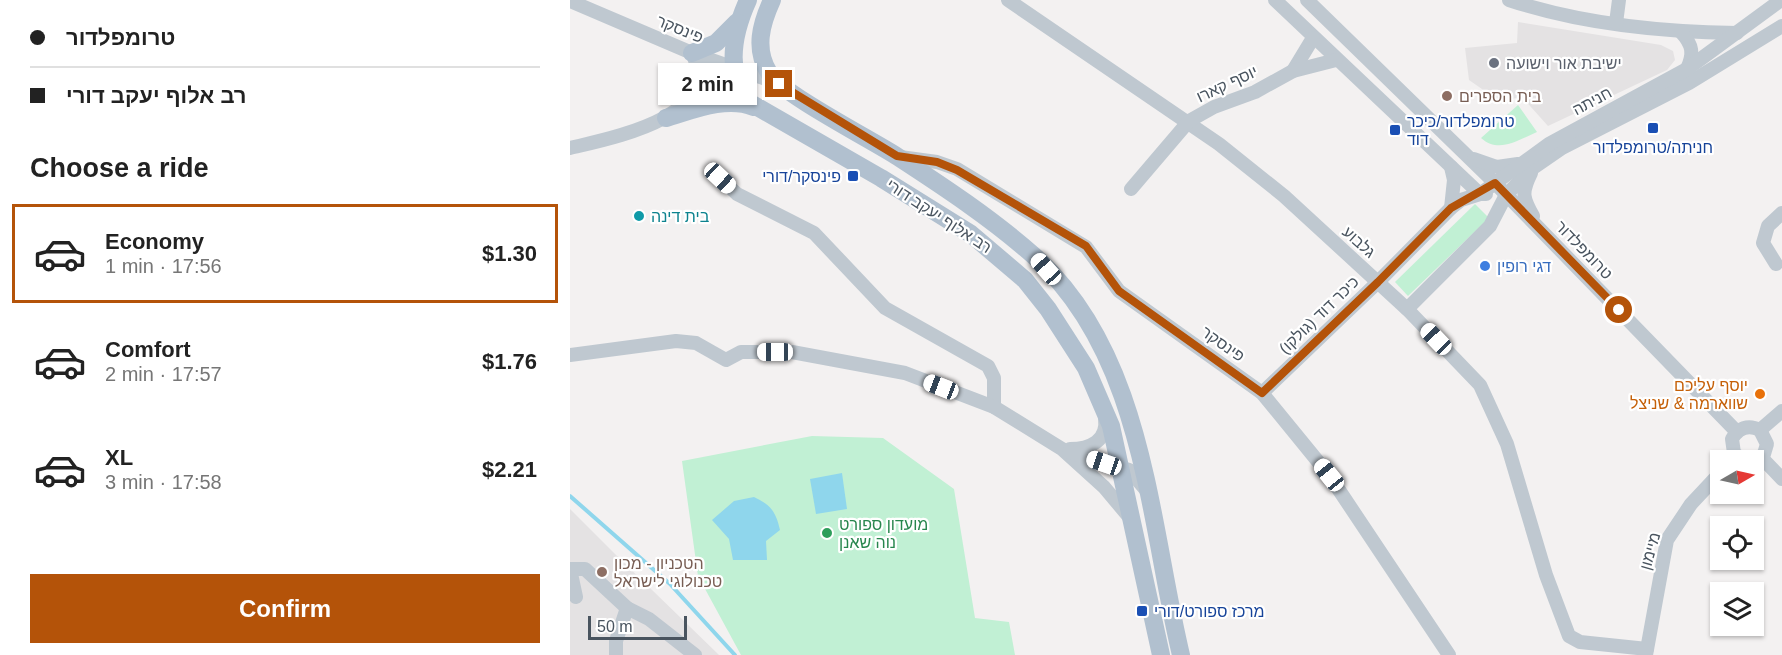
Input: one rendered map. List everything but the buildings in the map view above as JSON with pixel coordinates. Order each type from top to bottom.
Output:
[{"type":"main road","points":[[735,68],[735,38],[748,0]]},
{"type":"main road","points":[[772,0],[762,24],[760,44],[764,64],[779,84]]},
{"type":"main road","points":[[692,52],[716,43],[740,18]]},
{"type":"main road","name":"רב אלוף יעקב דורי","points":[[735,68],[741,90],[754,107],[920,201],[1001,257],[1025,280],[1068,339],[1086,368],[1103,407],[1122,468],[1161,655]]},
{"type":"main road","name":"רב אלוף יעקב דורי","points":[[779,84],[897,156],[1010,235],[1036,258],[1074,302],[1097,340],[1118,382],[1136,435],[1181,655]]},
{"type":"main road","points":[[666,118],[717,104],[737,103],[754,107]]},
{"type":"street","name":"גלבוע","points":[[1008,0],[1189,121],[1284,196],[1407,309],[1480,385],[1507,444],[1546,575],[1569,636],[1580,642],[1646,652]]},
{"type":"street","points":[[1275,0],[1480,194],[1506,195],[1490,226],[1407,309]]},
{"type":"street","name":"טרומפלדור","points":[[1307,0],[1495,183],[1737,432]]},
{"type":"street","points":[[1509,0],[1541,10],[1616,23],[1682,32],[1737,33]]},
{"type":"street","points":[[1616,23],[1619,0]]},
{"type":"street","points":[[1758,20],[1768,0]]},
{"type":"street","name":"חניתה","points":[[1480,194],[1518,164],[1549,144],[1687,69],[1758,20],[1781,0]]},
{"type":"street","name":"פינסקר","points":[[570,1],[692,52],[779,84]]},
{"type":"street","name":"חניתה","points":[[1506,195],[1533,168],[1562,148],[1689,83],[1782,26]]},
{"type":"street","points":[[1682,32],[1689,40],[1692,50],[1687,69]]},
{"type":"street","name":"יוסף קארו","points":[[1131,189],[1189,121],[1214,107],[1255,92],[1293,71],[1313,38]]},
{"type":"street","points":[[570,148],[603,140],[666,118],[681,109],[693,91],[697,72],[692,52]]},
{"type":"street","points":[[1293,71],[1336,60]]},
{"type":"street","name":"פינסקר","points":[[897,156],[937,162],[957,170],[1086,246],[1119,291],[1262,393],[1329,475],[1449,655]]},
{"type":"street","points":[[1466,156],[1491,165],[1518,164]]},
{"type":"street","points":[[1451,167],[1454,180],[1451,208]]},
{"type":"street","points":[[1533,168],[1526,182],[1524,202],[1542,231]]},
{"type":"street","points":[[720,178],[737,194],[814,233],[885,308],[988,366],[994,378],[994,408]]},
{"type":"street","name":"כיכר דוד (גולקו)","points":[[1262,393],[1378,282],[1451,208],[1461,200],[1480,194]]},
{"type":"street","points":[[1776,264],[1763,243],[1768,226],[1782,213]]},
{"type":"street","points":[[570,355],[676,341],[696,343],[726,360],[741,352],[792,352],[905,373],[994,408],[1062,449],[1104,487],[1133,522]]},
{"type":"street","points":[[1062,449],[1090,447],[1098,441],[1106,427],[1103,407]]},
{"type":"street","points":[[1760,430],[1782,411]]},
{"type":"street","points":[[1734,450],[1732,444],[1737,432],[1751,427],[1760,430],[1767,444],[1763,450]]},
{"type":"street","points":[[1062,449],[1122,468],[1136,476],[1147,492]]},
{"type":"street","points":[[1764,465],[1782,479]]},
{"type":"street","name":"מיימון","points":[[1646,652],[1667,540],[1690,504],[1710,483]]},
{"type":"street","points":[[576,597],[570,569],[585,569],[627,608],[649,619],[695,655]]},
{"type":"street","points":[[616,655],[616,640],[627,608]]},
{"type":"shaded area","name":"ישיבת אור וישועה","points":[[1518,22],[1661,45],[1673,51],[1675,60],[1667,70],[1548,126],[1521,96],[1502,103],[1469,80],[1465,48],[1517,43]]},
{"type":"shaded area","name":"הטכניון - מכון טכנולוגי לישראל","points":[[570,509],[617,556],[719,655],[570,655]]},
{"type":"green space","points":[[1518,105],[1537,132],[1516,142],[1502,145],[1488,143],[1481,138]]},
{"type":"green space","points":[[1475,204],[1489,218],[1408,296],[1395,282]]},
{"type":"green space","name":"מועדון ספורט נוה שאנן","points":[[812,436],[883,438],[954,489],[975,618],[1009,622],[1015,655],[741,655],[698,576],[682,461]]},
{"type":"water","points":[[842,473],[847,509],[816,514],[810,479]]},
{"type":"water","points":[[754,497],[772,510],[780,530],[766,541],[767,560],[733,560],[729,539],[712,520],[734,501]]},
{"type":"waterway","points":[[570,496],[670,584],[735,655]]},
{"type":"place","name":"ישיבת אור וישועה","points":[[1494,63]]},
{"type":"place","name":"בית הספרים","points":[[1447,96]]},
{"type":"place","name":"חניתה/טרומפלדור","points":[[1653,128]]},
{"type":"place","name":"טרומפלדור/כיכר דוד","points":[[1395,130]]},
{"type":"place","name":"פינסקר/דורי","points":[[853,176]]},
{"type":"place","name":"בית דינה","points":[[639,216]]},
{"type":"place","name":"דגי רופין","points":[[1485,266]]},
{"type":"place","name":"יוסף עליכם שווארמה & שניצל","points":[[1760,394]]},
{"type":"place","name":"מועדון ספורט נוה שאנן","points":[[827,533]]},
{"type":"place","name":"הטכניון - מכון טכנולוגי לישראל","points":[[602,572]]},
{"type":"place","name":"מרכז ספורט/דורי","points":[[1142,611]]},
{"type":"route","points":[[779,84],[897,156],[948,165],[1086,246],[1096,256],[1119,291],[1262,393],[1378,282],[1451,208],[1461,200],[1480,194],[1495,183],[1619,310]]}]
